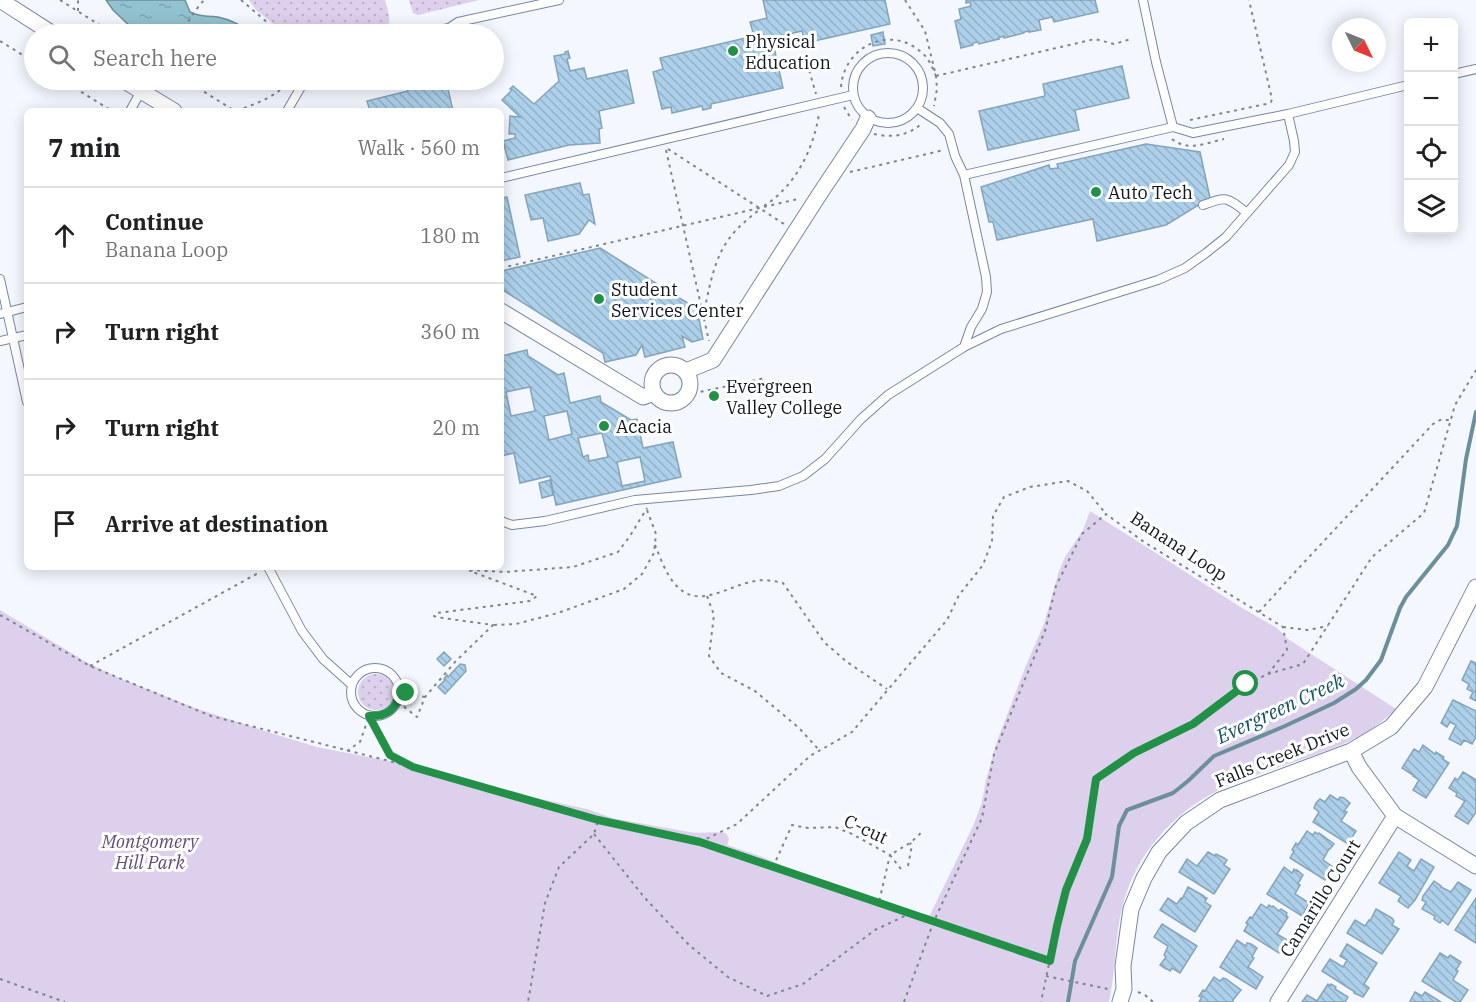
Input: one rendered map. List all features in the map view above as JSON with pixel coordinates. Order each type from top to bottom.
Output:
[{"type":"street","points":[[0,0],[37,24]]},
{"type":"street","points":[[141,91],[169,108]]},
{"type":"street","points":[[686,371],[713,360],[865,124]]},
{"type":"street","points":[[504,313],[642,397],[654,393]]},
{"type":"street","points":[[675,365],[686,371],[690,383],[682,399],[670,403],[658,398],[654,393],[652,381],[662,366],[675,365]]},
{"type":"street","name":"Falls Creek Drive","points":[[1120,1002],[1124,989],[1123,966],[1131,909],[1144,878],[1159,852],[1186,823],[1220,800],[1351,751],[1391,727],[1425,687],[1476,587]]},
{"type":"street","points":[[1351,751],[1395,816],[1476,866]]},
{"type":"street","name":"Camarillo Court","points":[[1278,1002],[1395,816]]},
{"type":"lane","points":[[455,24],[559,0]]},
{"type":"lane","points":[[1143,0],[1173,128]]},
{"type":"lane","points":[[888,52],[912,61],[919,71],[923,84],[922,96],[917,108],[900,121],[865,124],[853,95],[852,82],[856,70],[876,54],[888,52]]},
{"type":"lane","points":[[1458,74],[1476,69]]},
{"type":"lane","points":[[964,175],[1173,128],[1193,133],[1288,114],[1404,86]]},
{"type":"lane","points":[[289,108],[299,90]]},
{"type":"lane","points":[[132,108],[141,91]]},
{"type":"lane","points":[[504,177],[853,95]]},
{"type":"lane","points":[[917,108],[940,123],[949,134],[955,156],[964,175],[986,278],[987,292],[982,309],[971,327],[964,347]]},
{"type":"lane","points":[[504,522],[512,525],[544,521],[635,500],[779,486],[803,476],[825,459],[861,418],[888,395],[964,347],[1001,329],[1158,280],[1206,254],[1226,237],[1289,165],[1295,152],[1288,114]]},
{"type":"lane","points":[[1203,204],[1221,198],[1232,201],[1247,213]]},
{"type":"lane","points":[[0,279],[4,314],[13,338],[24,388]]},
{"type":"lane","points":[[4,314],[24,308]]},
{"type":"lane","points":[[0,341],[24,336]]},
{"type":"lane","points":[[270,570],[302,632],[323,659],[352,685]]},
{"type":"lane","points":[[380,668],[388,671],[394,677],[399,685],[399,698],[393,709],[386,714],[378,717],[369,716],[356,707],[352,700],[352,685],[363,671],[380,668]]},
{"type":"path","points":[[60,0],[98,24]]},
{"type":"path","points":[[78,0],[78,11]]},
{"type":"path","points":[[187,24],[204,0]]},
{"type":"path","points":[[241,0],[269,24]]},
{"type":"path","points":[[905,0],[925,31],[936,76],[935,103],[929,116],[906,134],[891,137],[876,135],[865,124],[849,116],[841,98],[840,85],[849,61],[858,51],[884,40],[897,40],[910,44],[922,52],[931,63],[936,76]]},
{"type":"path","points":[[1182,122],[1266,104],[1272,99],[1249,0]]},
{"type":"path","points":[[936,76],[1095,39],[1114,44],[1131,39]]},
{"type":"path","points":[[0,41],[24,56]]},
{"type":"path","points":[[704,317],[713,271],[730,237],[760,208],[776,198],[801,167],[816,131],[818,103],[805,56]]},
{"type":"path","points":[[78,90],[107,108]]},
{"type":"path","points":[[201,90],[231,108]]},
{"type":"path","points":[[243,108],[279,90]]},
{"type":"path","points":[[713,360],[665,148],[795,231]]},
{"type":"path","points":[[830,177],[953,148]]},
{"type":"path","points":[[504,267],[819,195]]},
{"type":"path","points":[[1041,1002],[1066,890],[1087,839],[1096,779],[1134,753],[1193,724],[1246,684],[1268,674],[1303,664],[1372,557],[1424,513],[1455,405],[1476,370]]},
{"type":"path","points":[[686,395],[765,378]]},
{"type":"path","points":[[1259,612],[1433,424],[1440,420],[1451,420]]},
{"type":"path","points":[[700,842],[737,824],[810,756],[852,732],[947,620],[959,595],[983,565],[992,541],[993,516],[1004,497],[1030,487],[1068,481],[1087,491],[1106,514]]},
{"type":"path","points":[[646,510],[656,534],[654,553],[642,574],[624,590],[558,613],[516,624],[493,625],[434,616],[437,613],[530,601],[537,596],[470,571],[505,572],[573,567],[618,552],[630,536],[646,510],[654,498]]},
{"type":"path","name":"Banana Loop","points":[[904,1002],[934,921],[982,818],[994,754],[1046,631],[1056,586],[1082,534],[1106,514],[1144,542],[1283,627]]},
{"type":"path","points":[[655,545],[672,582],[685,594],[707,596],[756,580],[783,583],[824,642],[847,662],[887,689]]},
{"type":"path","points":[[90,666],[263,570]]},
{"type":"path","points":[[707,596],[714,615],[709,656],[721,673],[755,691],[799,728],[820,751]]},
{"type":"path","points":[[0,615],[90,666],[211,716],[413,767],[598,820],[700,842],[1050,961]]},
{"type":"path","points":[[425,697],[406,693],[399,698],[417,717],[425,697],[456,661],[493,625]]},
{"type":"path","points":[[1268,674],[1287,650],[1283,627],[1308,630],[1328,626]]},
{"type":"path","points":[[347,750],[360,742],[369,716]]},
{"type":"path","points":[[369,716],[390,755],[413,767]]},
{"type":"path","points":[[528,1002],[548,894],[559,867],[594,834],[598,820]]},
{"type":"path","name":"C-cut","points":[[773,867],[792,825],[808,828],[835,827],[890,855],[879,902]]},
{"type":"path","points":[[901,869],[890,855],[921,833]]},
{"type":"path","points":[[594,834],[644,897],[688,945],[728,977],[767,996],[803,984],[875,930],[911,913]]},
{"type":"path","points":[[908,866],[912,845],[910,843]]},
{"type":"path","points":[[1046,976],[1108,989]]},
{"type":"path","points":[[0,979],[65,1002]]},
{"type":"path","points":[[1137,992],[1145,994],[1153,1002]]},
{"type":"green space","points":[[249,0],[385,0],[389,23],[274,24],[256,10]]},
{"type":"green space","points":[[409,0],[479,0],[418,15],[413,13]]},
{"type":"green space","name":"Montgomery Hill Park","points":[[1090,511],[1277,628],[1288,639],[1396,709],[1366,733],[1345,743],[1223,788],[1191,807],[1164,831],[1142,861],[1126,894],[1119,921],[1109,1002],[0,1002],[0,610],[88,663],[119,678],[198,709],[271,733],[317,747],[409,765],[491,788],[587,809],[612,818],[689,832],[726,833],[729,839],[727,845],[814,879],[916,913],[930,915],[974,824],[982,802],[997,741],[1044,624],[1058,574],[1065,557],[1083,530]]},
{"type":"green space","points":[[376,674],[389,679],[394,692],[389,705],[376,710],[363,705],[358,692],[363,679]]},
{"type":"water","points":[[106,0],[185,0],[190,12],[201,16],[218,17],[237,24],[128,24]]},
{"type":"building","name":"Physical Education","points":[[763,0],[885,0],[890,24],[805,43],[802,31],[772,38],[783,88],[711,104],[711,108],[703,110],[702,106],[672,113],[671,107],[662,109],[653,72],[663,69],[660,58],[754,36],[750,22],[767,18]]},
{"type":"building","points":[[966,0],[1095,0],[1098,12],[1054,22],[1052,17],[1039,20],[1041,30],[1004,38],[1004,36],[961,48],[955,21],[961,19],[959,9],[971,6],[970,2],[966,3]]},
{"type":"building","points":[[883,32],[885,44],[873,46],[871,35]]},
{"type":"building","points":[[568,51],[570,58],[567,59],[570,71],[584,68],[587,79],[627,70],[634,103],[599,111],[602,128],[599,129],[600,143],[569,145],[508,160],[504,141],[515,138],[515,134],[509,134],[510,116],[520,117],[502,100],[513,86],[534,104],[559,81],[554,56],[565,54]]},
{"type":"building","points":[[1122,66],[1129,98],[1075,110],[1079,130],[988,150],[979,111],[1045,96],[1043,84]]},
{"type":"building","points":[[448,90],[452,108],[369,108],[367,101],[408,91]]},
{"type":"building","name":"Auto Tech","points":[[1146,144],[1200,152],[1210,198],[1166,225],[1097,241],[1093,219],[997,240],[993,222],[989,222],[981,187],[1049,165],[1050,169],[1058,168],[1057,164]]},
{"type":"building","points":[[580,183],[583,195],[589,194],[595,224],[589,220],[579,234],[548,241],[543,218],[531,220],[525,195]]},
{"type":"building","points":[[507,197],[520,257],[504,260],[504,198]]},
{"type":"building","name":"Student Services Center","points":[[600,248],[697,309],[703,339],[692,342],[682,336],[685,347],[645,357],[642,345],[636,355],[605,362],[603,353],[504,291],[504,270]]},
{"type":"building","name":"Acacia","points":[[527,350],[528,356],[558,375],[564,373],[570,403],[600,396],[601,402],[631,420],[637,419],[643,448],[673,442],[681,477],[556,505],[550,476],[520,483],[514,453],[504,455],[504,355]],"holes":[[[530,387],[535,411],[511,416],[506,392]],[[567,411],[572,434],[549,440],[544,416]],[[602,433],[608,457],[589,461],[588,455],[583,457],[578,438]],[[640,457],[645,481],[622,486],[617,462]]]},
{"type":"building","points":[[550,480],[553,495],[542,498],[539,483]]},
{"type":"building","points":[[444,652],[451,659],[444,666],[437,659]]},
{"type":"building","points":[[1471,661],[1476,663],[1476,701],[1470,698],[1473,692],[1467,689],[1469,684],[1462,680]]},
{"type":"building","points":[[460,664],[465,665],[466,671],[445,694],[438,687]]},
{"type":"building","points":[[1453,700],[1476,711],[1476,737],[1472,744],[1464,740],[1461,745],[1449,739],[1456,725],[1450,722],[1447,727],[1441,723]]},
{"type":"building","points":[[1423,745],[1435,754],[1436,752],[1444,757],[1443,759],[1449,763],[1426,798],[1413,790],[1419,780],[1402,768],[1414,749],[1419,752]]},
{"type":"building","points":[[1463,772],[1476,780],[1476,812],[1468,824],[1455,816],[1465,801],[1449,788],[1455,778],[1458,780]]},
{"type":"building","points":[[1330,795],[1338,800],[1340,797],[1344,798],[1350,803],[1341,821],[1356,831],[1348,844],[1313,822],[1319,812],[1314,808],[1316,803],[1320,799],[1325,802]]},
{"type":"building","points":[[1307,831],[1313,835],[1315,832],[1319,833],[1334,844],[1323,860],[1333,867],[1325,880],[1290,858],[1296,843],[1298,845]]},
{"type":"building","points":[[1208,852],[1227,860],[1224,865],[1230,869],[1214,894],[1179,872],[1187,859],[1197,866]]},
{"type":"building","points":[[1399,852],[1411,860],[1407,866],[1414,871],[1421,859],[1434,867],[1408,908],[1398,901],[1401,896],[1379,883]]},
{"type":"building","points":[[1284,867],[1292,873],[1294,869],[1303,875],[1295,894],[1309,903],[1302,916],[1267,894]]},
{"type":"building","points":[[1434,881],[1451,892],[1458,882],[1471,890],[1448,925],[1442,920],[1440,923],[1434,919],[1435,916],[1422,909],[1426,902],[1422,900],[1423,896]]},
{"type":"building","points":[[1188,887],[1207,898],[1205,902],[1211,906],[1195,932],[1160,910],[1168,898],[1177,904]]},
{"type":"building","points":[[1476,898],[1476,943],[1455,930]]},
{"type":"building","points":[[1261,904],[1267,908],[1269,905],[1273,906],[1287,913],[1288,917],[1277,934],[1287,940],[1279,953],[1244,931],[1248,924],[1246,923]]},
{"type":"building","points":[[1376,909],[1392,918],[1394,921],[1392,925],[1399,929],[1382,954],[1347,933],[1355,920],[1365,926]]},
{"type":"building","points":[[1162,924],[1197,946],[1180,973],[1172,968],[1170,971],[1160,965],[1166,957],[1164,955],[1168,946],[1154,937]]},
{"type":"building","points":[[1237,940],[1246,946],[1247,943],[1257,948],[1248,967],[1263,977],[1256,989],[1220,967]]},
{"type":"building","points":[[1347,944],[1377,963],[1364,984],[1369,988],[1363,997],[1322,971],[1330,959],[1343,967],[1347,960],[1340,956]]},
{"type":"building","points":[[1440,953],[1448,958],[1450,955],[1461,962],[1453,980],[1468,990],[1460,1002],[1456,1002],[1422,981]]},
{"type":"building","points":[[1214,977],[1220,981],[1223,978],[1226,979],[1241,990],[1233,1002],[1199,1002],[1202,997],[1199,996]]},
{"type":"building","points":[[1328,984],[1336,987],[1335,989],[1348,997],[1345,1002],[1302,1002],[1307,995],[1317,1001]]},
{"type":"building","points":[[1415,992],[1422,996],[1425,992],[1441,1002],[1411,1002]]},
{"type":"waterway","name":"Evergreen Creek","points":[[1068,1002],[1075,961],[1112,877],[1119,826],[1127,810],[1173,793],[1214,756],[1334,703],[1366,680],[1381,660],[1406,597],[1448,545],[1457,526],[1466,459],[1476,412]]},
{"type":"place","name":"Physical Education","points":[[733,51]]},
{"type":"place","name":"Auto Tech","points":[[1096,192]]},
{"type":"place","name":"Student Services Center","points":[[599,299]]},
{"type":"place","name":"Evergreen Valley College","points":[[714,396]]},
{"type":"place","name":"Acacia","points":[[604,426]]},
{"type":"route","points":[[406,693],[400,693],[398,702],[386,714],[378,717],[369,716],[390,755],[413,767],[598,820],[700,842],[1050,961],[1066,890],[1087,839],[1096,779],[1134,753],[1193,724],[1246,684]]}]
